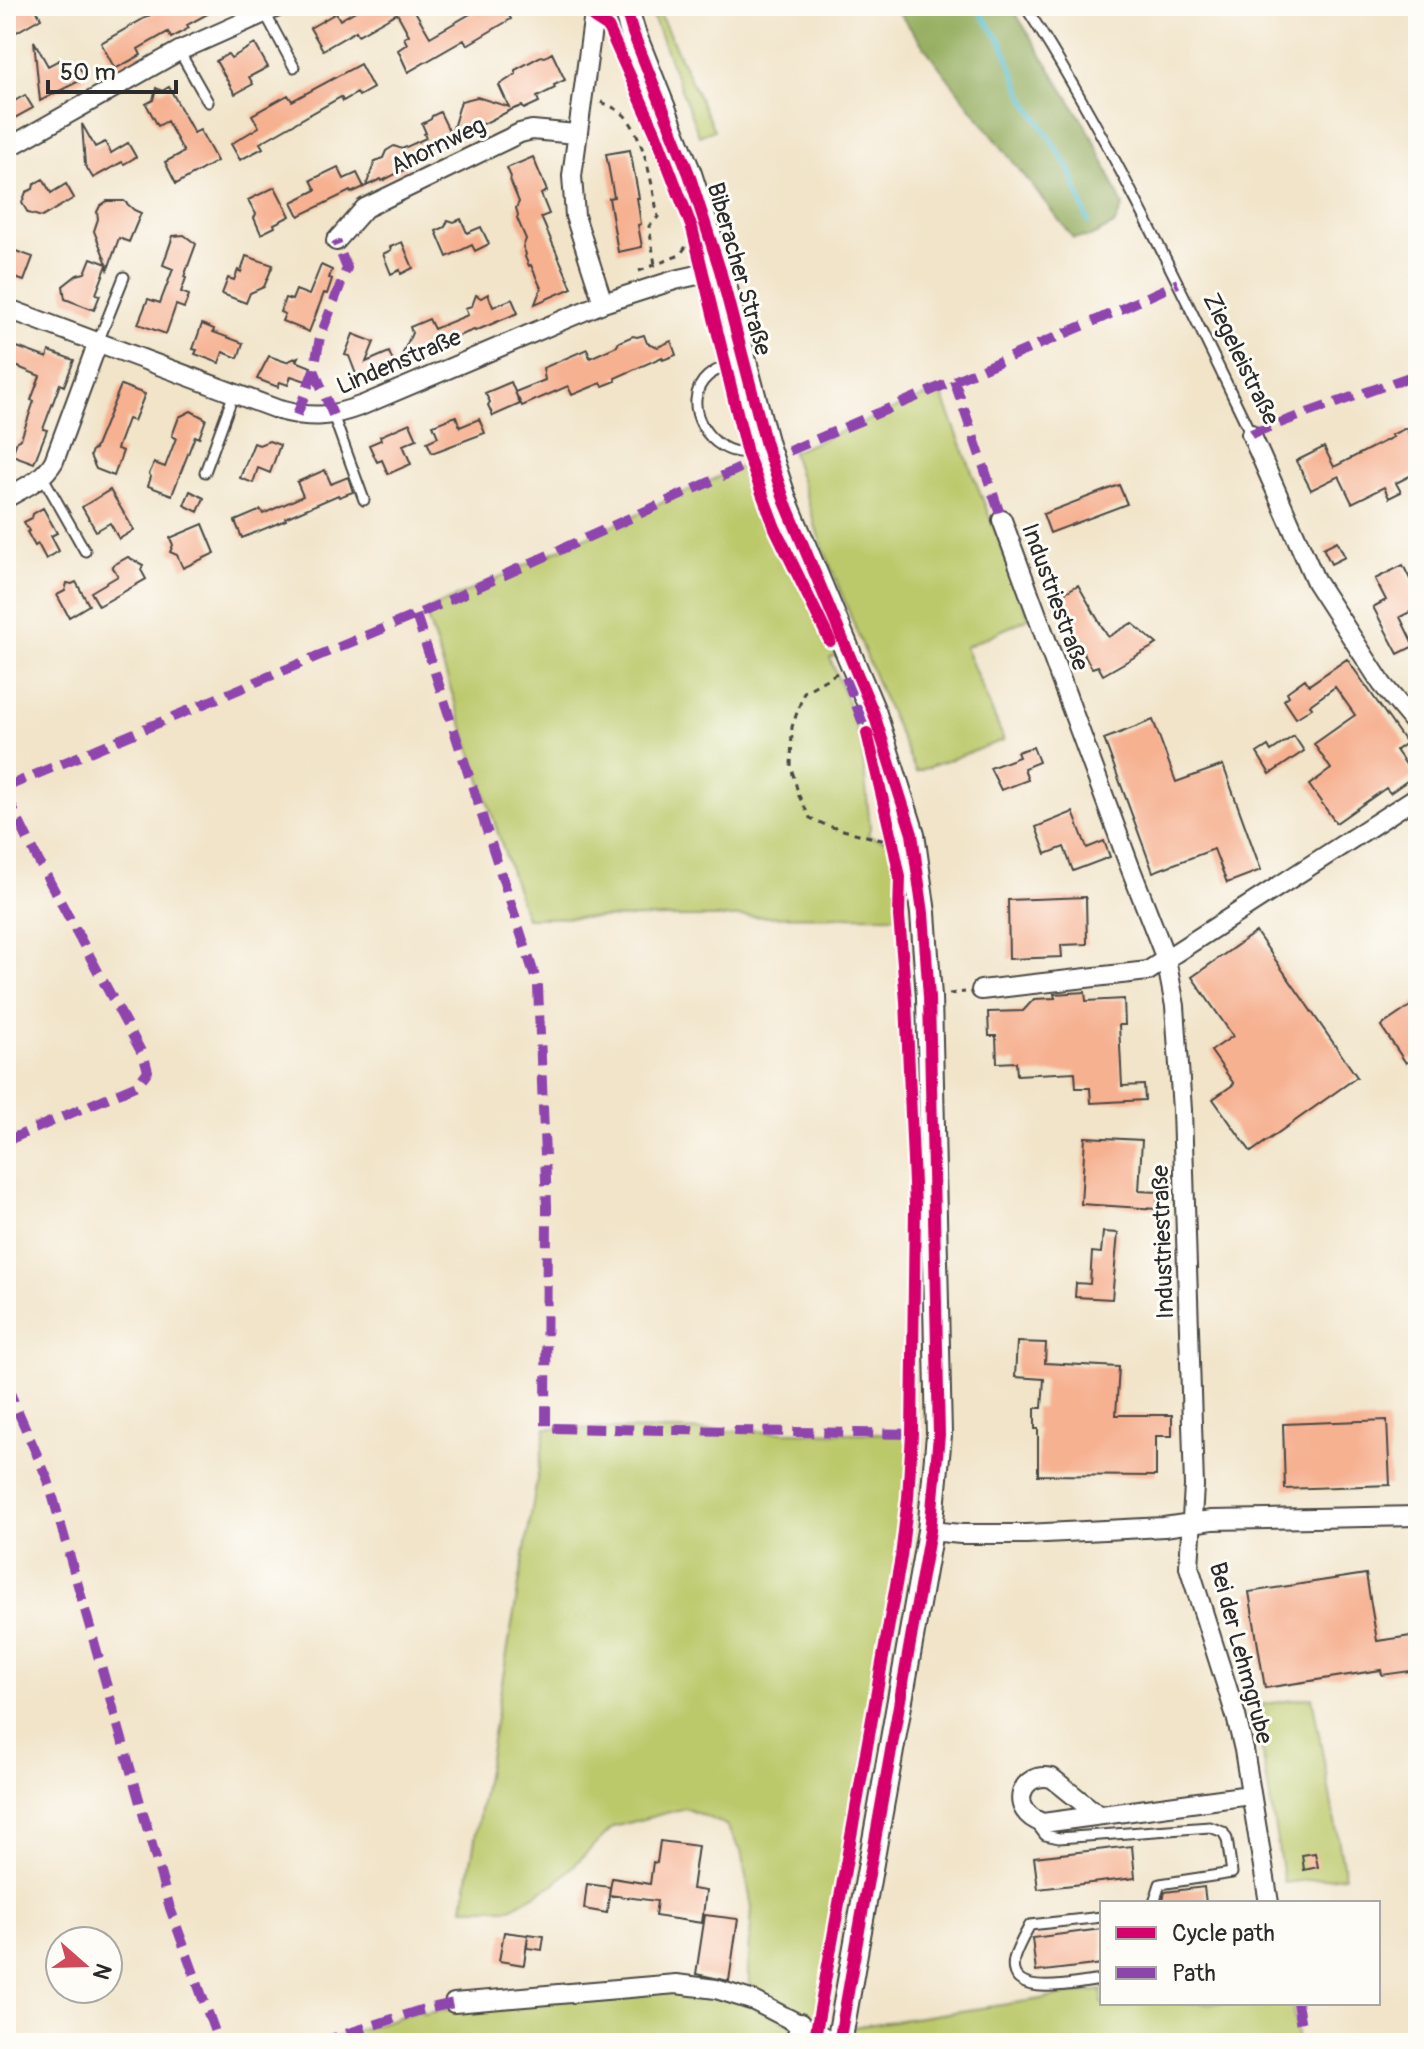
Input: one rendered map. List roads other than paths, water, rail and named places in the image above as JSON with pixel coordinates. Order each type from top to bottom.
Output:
[{"type":"street","points":[[595,6],[572,176],[575,216],[603,303]]},
{"type":"street","name":"Biberacher Straße","points":[[625,6],[689,174],[720,270],[766,445],[785,502],[874,714],[912,834],[923,913],[929,997],[939,1435],[930,1531],[838,2043]]},
{"type":"street","points":[[6,149],[179,51],[272,9]]},
{"type":"street","name":"Ahornweg","points":[[336,241],[365,208],[520,133],[532,130],[576,134]]},
{"type":"street","name":"Lindenstraße","points":[[6,308],[297,415],[323,417],[363,405],[603,303],[675,280],[720,270]]},
{"type":"street","points":[[6,498],[43,477],[54,461],[98,342]]},
{"type":"street","name":"Ziegeleistraße","points":[[1251,434],[1316,582],[1382,684],[1418,727]]},
{"type":"street","name":"Industriestraße","points":[[1002,520],[1166,959],[1175,1006],[1182,1110],[1194,1486],[1191,1524]]},
{"type":"street","points":[[981,990],[1148,971],[1418,796]]},
{"type":"street","points":[[930,1531],[1026,1534],[1164,1527],[1212,1520],[1418,1516]]},
{"type":"street","name":"Bei der Lehmgrube","points":[[1191,1524],[1189,1567],[1236,1716],[1269,1901]]},
{"type":"street","points":[[1098,1815],[1052,1778],[1043,1776],[1033,1779],[1022,1795],[1021,1805],[1025,1813],[1043,1823],[1250,1795]]},
{"type":"street","points":[[454,2003],[676,1984],[716,1989],[754,2001],[838,2043]]},
{"type":"street","points":[[795,2043],[800,2023]]},
{"type":"lane","name":"Ziegeleistraße","points":[[1025,6],[1100,132],[1251,434]]},
{"type":"lane","points":[[272,9],[294,67]]},
{"type":"lane","points":[[179,51],[208,102]]},
{"type":"lane","points":[[98,342],[124,277]]},
{"type":"lane","points":[[743,360],[707,377],[697,395],[695,406],[698,418],[710,438],[730,449],[747,453],[766,445]]},
{"type":"lane","points":[[205,472],[234,392]]},
{"type":"lane","points":[[333,415],[364,500]]},
{"type":"lane","points":[[43,477],[85,551]]},
{"type":"lane","points":[[1033,1820],[1045,1835],[1059,1838],[1210,1827],[1223,1832],[1227,1839],[1232,1873],[1160,1884],[1155,1901]]},
{"type":"lane","points":[[1100,1917],[1030,1925],[1013,1962],[1019,1981],[1027,1985],[1040,1987],[1100,1980]]},
{"type":"waterway","points":[[975,6],[1002,43],[1023,96],[1070,170],[1088,222]]}]
